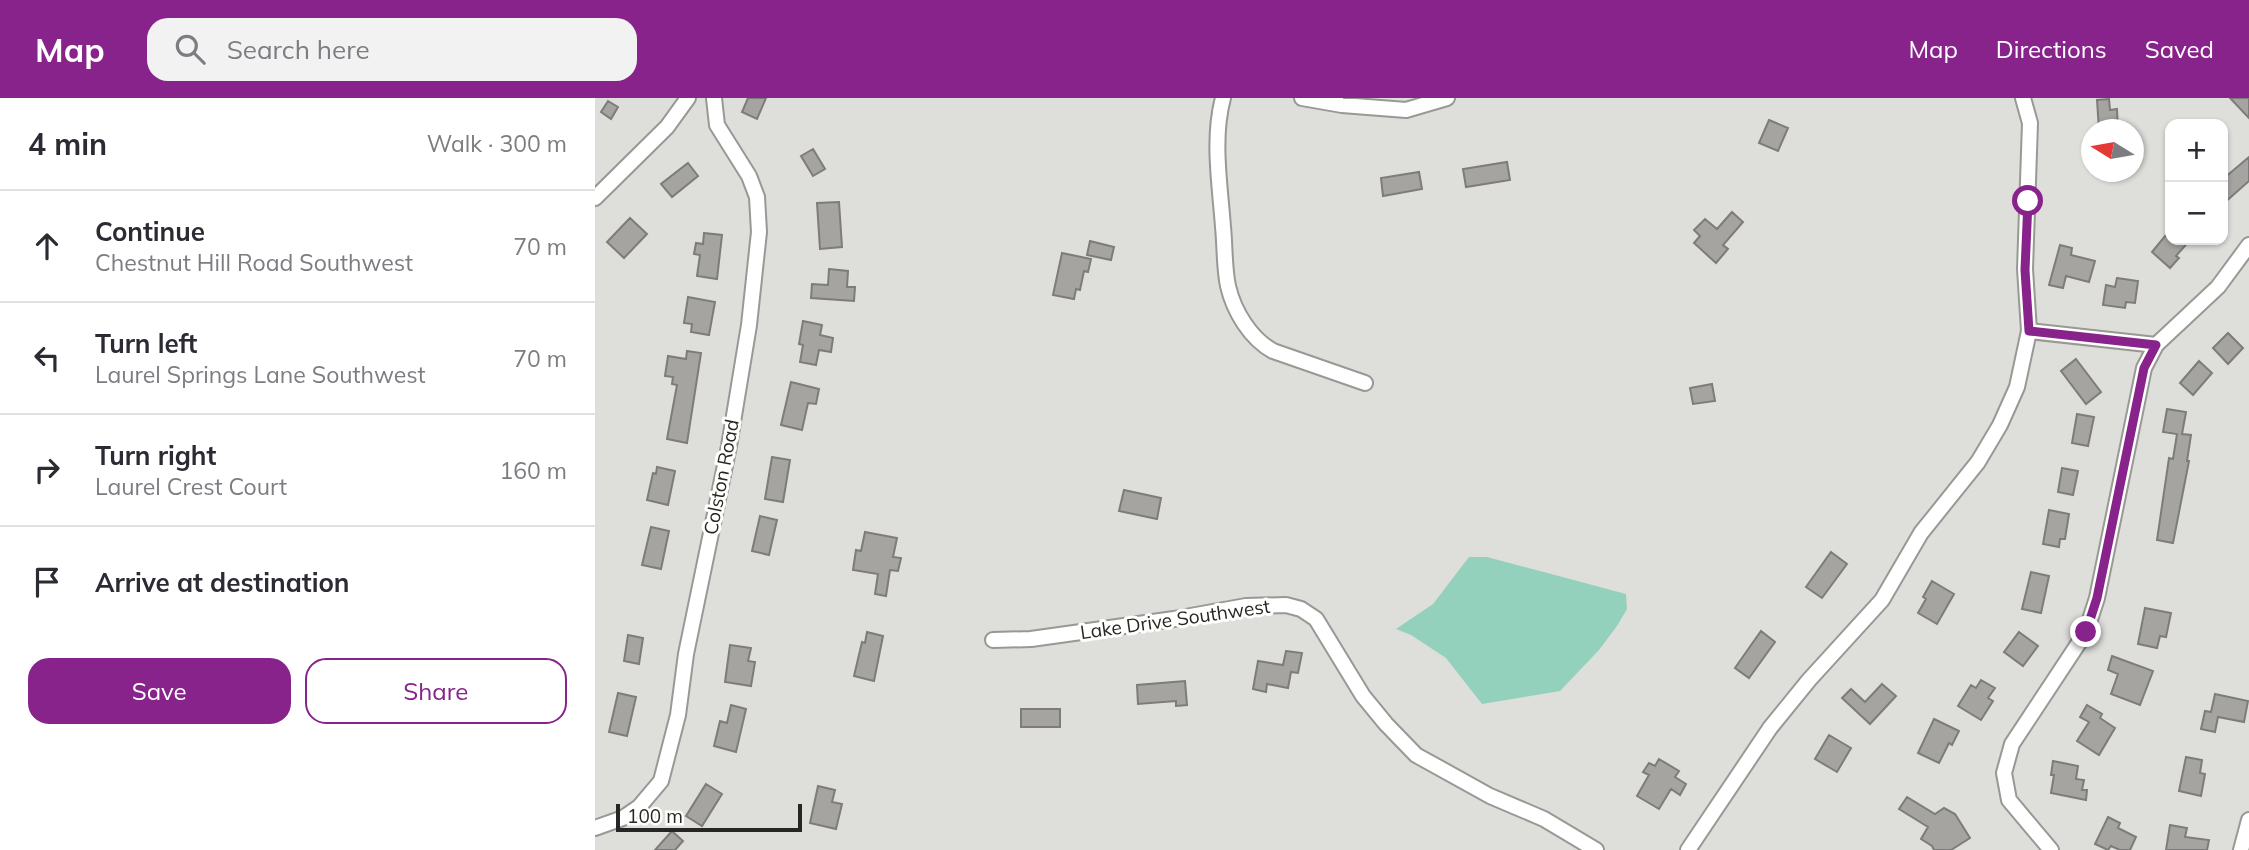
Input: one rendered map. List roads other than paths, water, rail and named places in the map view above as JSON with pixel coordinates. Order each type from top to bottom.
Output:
[{"type":"street","points":[[595,198],[667,127],[688,98]]},
{"type":"street","name":"Colston Road","points":[[595,828],[623,818],[639,807],[661,781],[678,715],[685,654],[729,446],[749,325],[759,232],[757,197],[749,176],[717,125],[713,98]]},
{"type":"street","points":[[1223,98],[1217,118],[1219,176],[1228,287],[1238,312],[1260,344],[1366,383]]},
{"type":"street","points":[[1302,98],[1406,110],[1447,98]]},
{"type":"street","points":[[1688,850],[1770,728],[1809,680],[1882,600],[1921,534],[1978,462],[2000,425],[2017,387],[2029,331],[2025,270],[2030,123],[2024,98]]},
{"type":"street","points":[[2051,850],[2009,800],[2004,773],[2012,744],[2086,632],[2097,598],[2144,368],[2156,345],[2218,287],[2249,245]]},
{"type":"street","points":[[2029,331],[2156,345]]},
{"type":"street","name":"Lake Drive Southwest","points":[[993,640],[1031,639],[1246,607],[1286,605],[1301,609],[1316,619],[1363,696],[1416,755],[1490,796],[1544,819],[1596,850]]},
{"type":"street","points":[[2241,850],[2249,820]]}]
